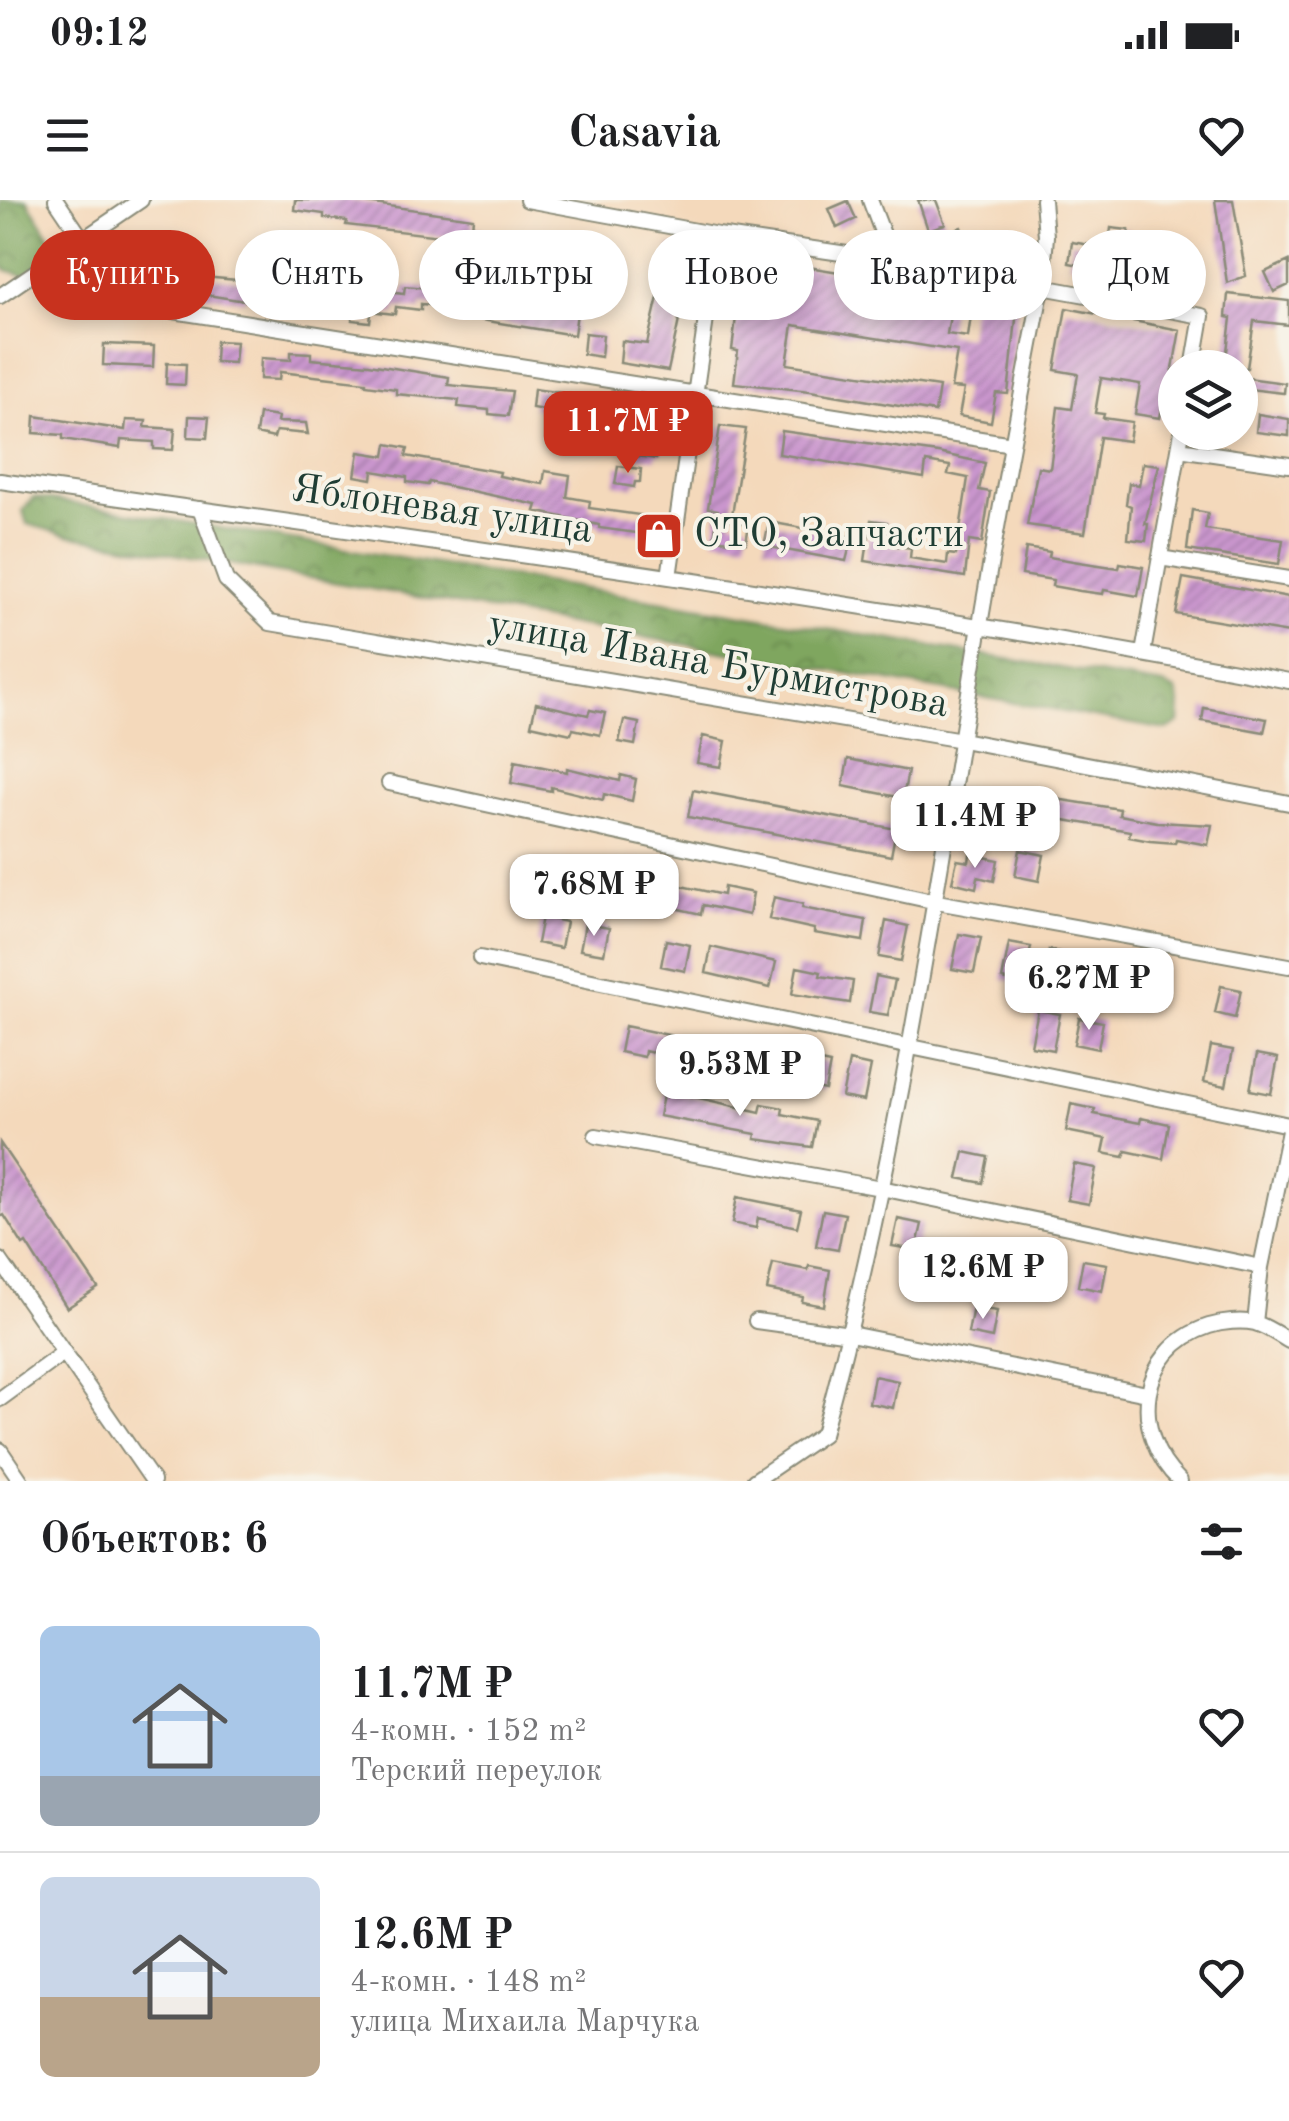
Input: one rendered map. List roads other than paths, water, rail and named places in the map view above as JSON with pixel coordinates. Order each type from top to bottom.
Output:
[{"type":"street","points":[[56,200],[76,230]]},
{"type":"street","points":[[98,230],[141,200]]},
{"type":"street","points":[[527,200],[573,203],[695,230]]},
{"type":"street","points":[[870,200],[881,230]]},
{"type":"street","points":[[1043,200],[1046,230]]},
{"type":"street","points":[[0,296],[30,276]]},
{"type":"street","points":[[1052,289],[1202,316],[1196,350]]},
{"type":"street","points":[[215,317],[1012,444]]},
{"type":"street","points":[[669,577],[707,320]]},
{"type":"street","points":[[754,1481],[823,1434],[850,1334],[937,902],[979,628],[1036,320]]},
{"type":"street","points":[[1143,653],[1179,450]]},
{"type":"street","points":[[1192,450],[1289,465]]},
{"type":"street","name":"Яблоневая улица","points":[[0,481],[669,577],[1289,680]]},
{"type":"street","name":"улица Ивана Бурмистрова","points":[[200,510],[226,580],[270,622],[962,740],[1289,802]]},
{"type":"street","points":[[1160,558],[1289,579]]},
{"type":"street","points":[[389,783],[937,902],[1289,966]]},
{"type":"street","points":[[480,958],[908,1044],[1289,1128],[1261,1267],[1255,1323]]},
{"type":"street","points":[[596,1136],[882,1188],[1261,1267]]},
{"type":"street","points":[[0,1260],[152,1481]]},
{"type":"street","points":[[756,1320],[850,1334],[1147,1394]]},
{"type":"street","points":[[1180,1481],[1152,1441],[1147,1394],[1169,1349],[1192,1332],[1222,1322],[1255,1323],[1289,1341]]},
{"type":"street","points":[[0,1399],[63,1353]]},
{"type":"street","points":[[0,1450],[21,1481]]},
{"type":"place","name":"СТО, Запчасти","points":[[659,536]]}]
